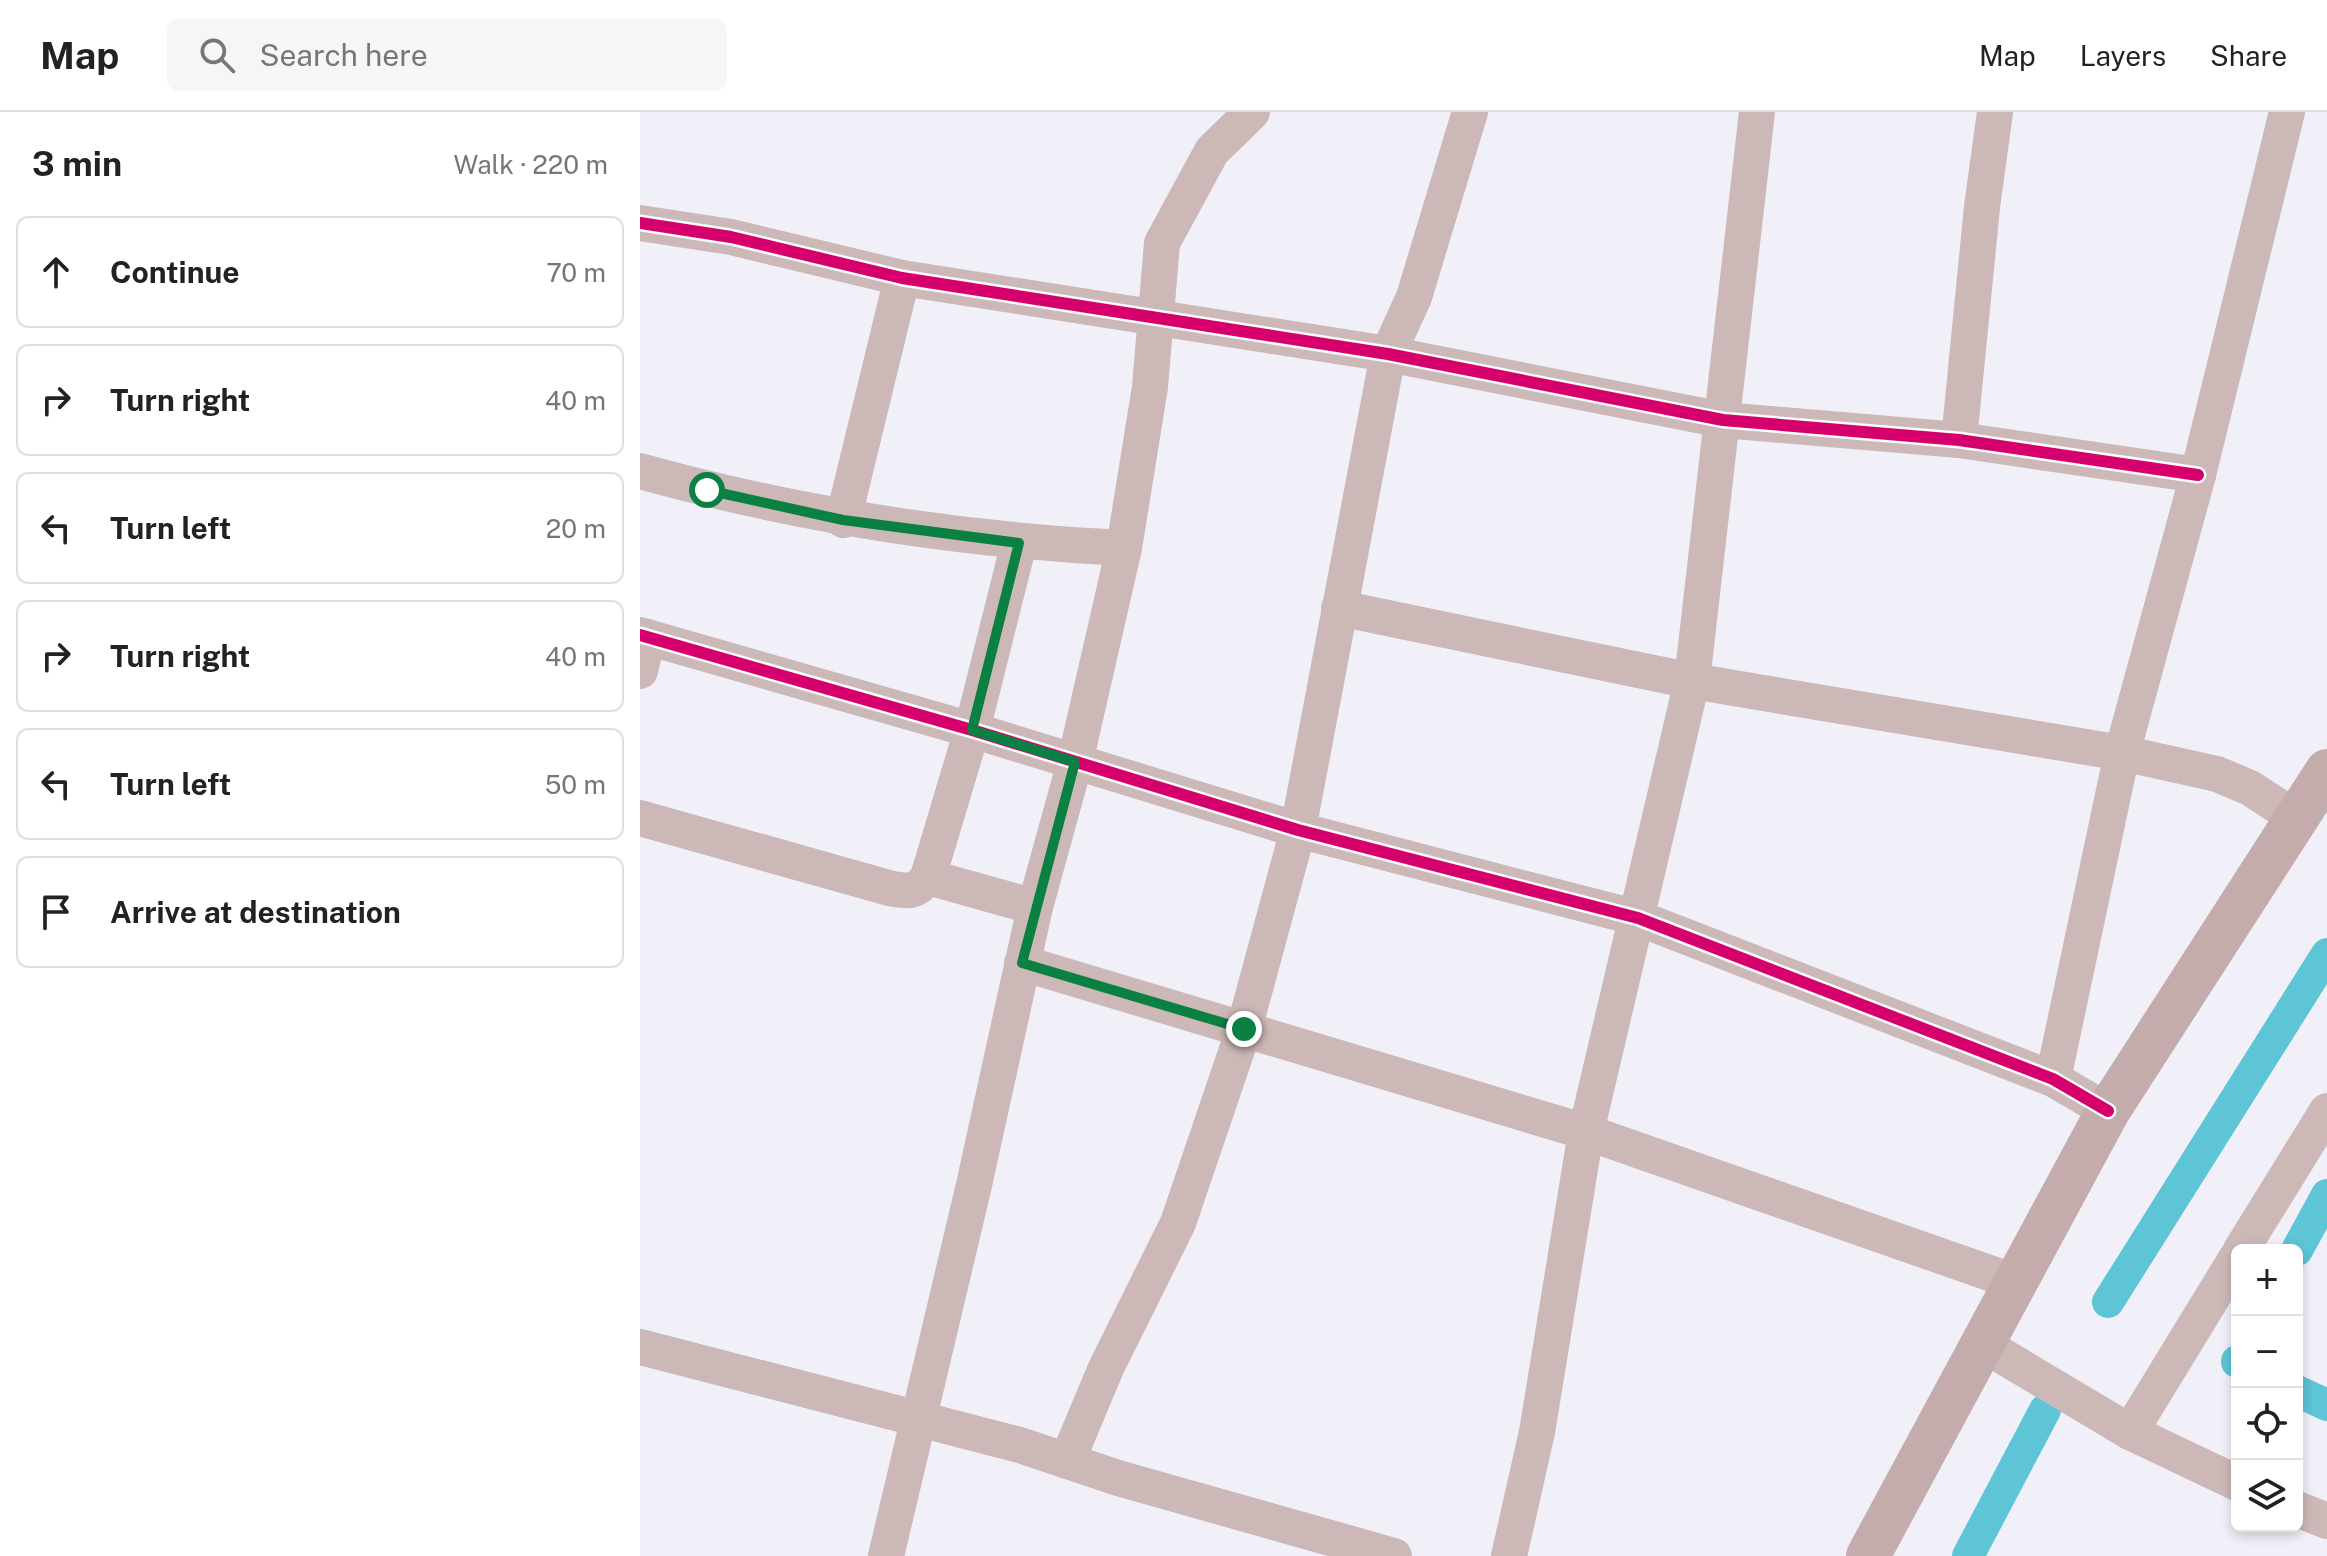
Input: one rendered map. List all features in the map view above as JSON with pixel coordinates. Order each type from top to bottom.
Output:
[{"type":"street","points":[[886,1556],[916,1418],[974,1185],[1035,907],[1075,762],[1124,548],[1158,318],[1162,243],[1212,151],[1252,112]]},
{"type":"street","points":[[1067,1461],[1111,1357],[1178,1223],[1244,1029],[1298,830],[1388,354],[1414,297],[1470,112]]},
{"type":"street","points":[[1509,1556],[1537,1432],[1586,1132],[1692,681],[1757,112]]},
{"type":"street","points":[[1959,440],[1978,237],[1995,112]]},
{"type":"street","points":[[2053,1079],[2122,753],[2198,475],[2287,112]]},
{"type":"street","points":[[640,223],[731,237],[902,278],[1388,354],[1723,420],[1959,440],[2198,475]]},
{"type":"street","points":[[843,520],[902,278]]},
{"type":"street","points":[[640,471],[843,520],[1019,543],[1124,548]]},
{"type":"street","points":[[640,818],[909,892],[919,888],[928,877],[972,730],[1019,543]]},
{"type":"street","points":[[1339,608],[1692,681],[2122,753],[2217,774],[2250,788],[2296,818]]},
{"type":"street","points":[[643,647],[972,730],[1298,830],[1638,918],[2053,1079],[2108,1111]]},
{"type":"street","points":[[1868,1556],[2108,1111],[2327,771]]},
{"type":"street","points":[[928,877],[1035,907]]},
{"type":"street","points":[[1022,963],[1586,1132],[2015,1282]]},
{"type":"street","points":[[2245,1244],[2327,1111]]},
{"type":"street","points":[[2130,1432],[2231,1267]]},
{"type":"street","points":[[1984,1345],[2130,1432],[2231,1480]]},
{"type":"street","points":[[640,1347],[916,1418],[1394,1556]]},
{"type":"street","points":[[2303,1511],[2327,1521]]},
{"type":"waterway","points":[[2108,1302],[2327,954]]},
{"type":"waterway","points":[[2300,1244],[2327,1195]]},
{"type":"waterway","points":[[2303,1394],[2327,1405]]},
{"type":"waterway","points":[[1968,1556],[2045,1410]]},
{"type":"cycle path","points":[[640,223],[731,237],[902,278],[1388,354],[1723,420],[1959,440],[2198,475]]},
{"type":"cycle path","points":[[640,635],[972,730],[1298,830],[1638,918],[2053,1079],[2108,1111]]},
{"type":"route","points":[[707,490],[843,520],[1019,543],[972,730],[1075,762],[1022,963],[1244,1029]]}]
